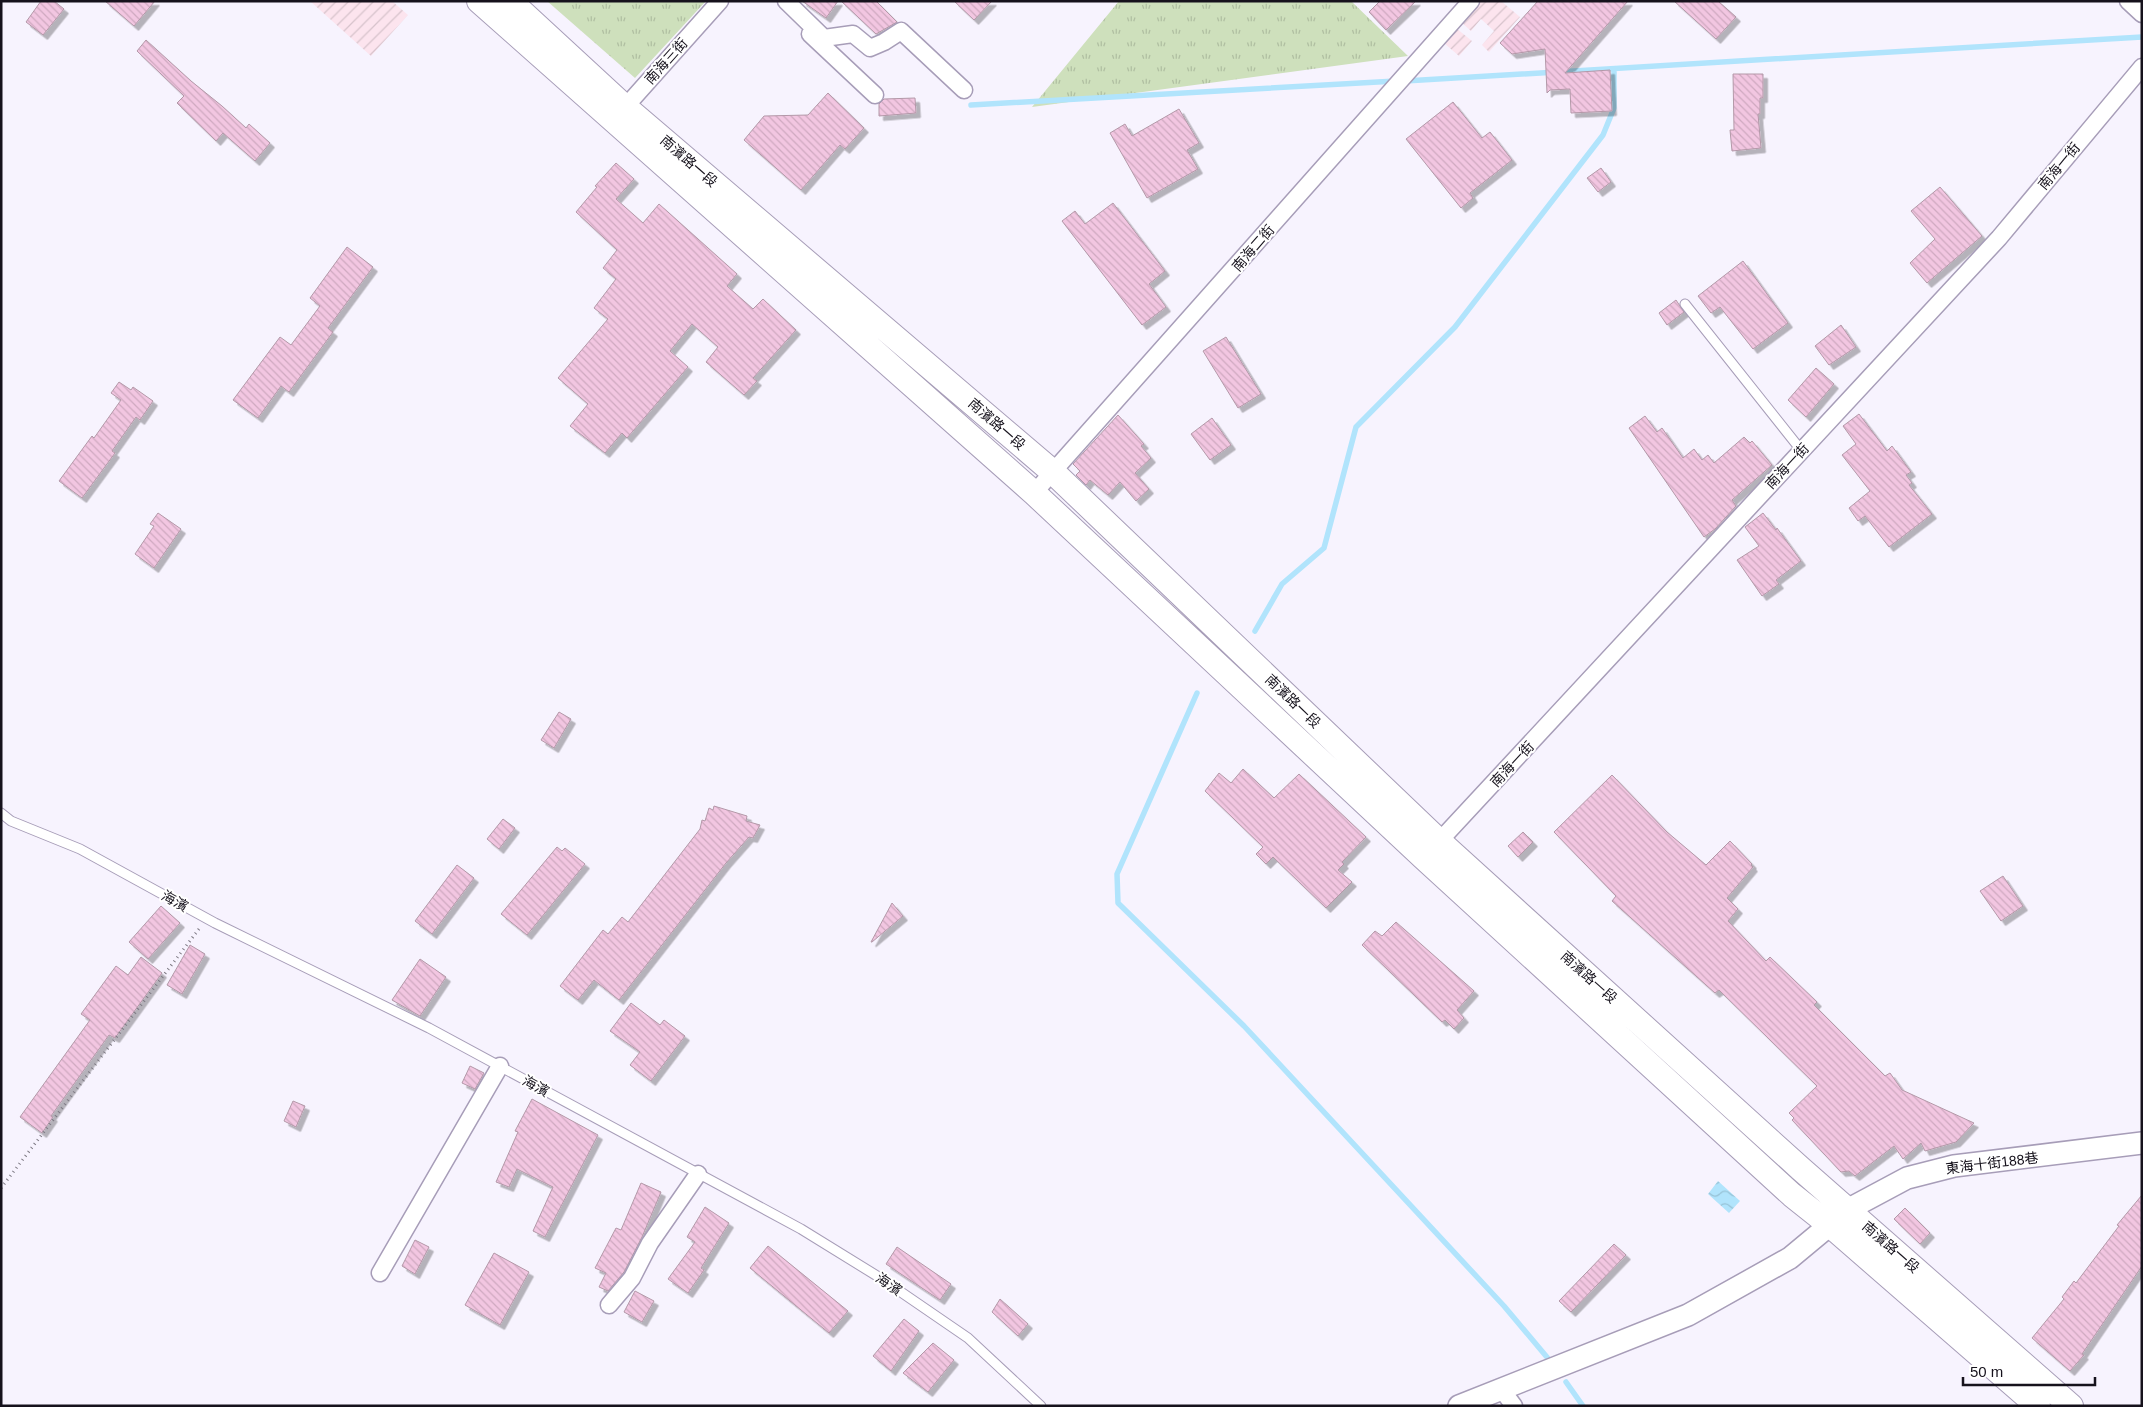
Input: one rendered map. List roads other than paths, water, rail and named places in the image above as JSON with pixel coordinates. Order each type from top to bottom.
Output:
[{"type":"main road","name":"南濱路一段","points":[[478,1],[619,114],[1054,473],[1432,850],[1792,1195],[1831,1226],[2031,1404]]},
{"type":"main road","name":"南濱路一段","points":[[510,1],[619,114],[1034,493],[1432,850],[1849,1209],[2071,1406]]},
{"type":"street","name":"南海三街","points":[[619,114],[720,1]]},
{"type":"street","points":[[775,1],[875,95]]},
{"type":"street","points":[[786,1],[824,38],[853,34],[870,48],[901,31],[964,90]]},
{"type":"street","name":"南海二街","points":[[1034,493],[1054,473],[1471,1]]},
{"type":"street","points":[[2128,1],[2142,14]]},
{"type":"street","name":"南海一街","points":[[1432,850],[1999,238],[2142,68]]},
{"type":"street","points":[[380,1273],[500,1066]]},
{"type":"street","name":"東海十街188巷","points":[[1459,1406],[1508,1398],[1688,1315],[1790,1258],[1831,1226],[1849,1209],[1907,1178],[1954,1166],[2042,1157],[2142,1143]]},
{"type":"street","points":[[609,1305],[632,1278],[650,1243],[698,1174]]},
{"type":"lane","points":[[1686,304],[1801,450]]},
{"type":"lane","name":"海濱","points":[[1,813],[11,821],[80,849],[207,918],[429,1028],[800,1229],[882,1279],[968,1338],[1041,1406]]},
{"type":"water","points":[[1718,1181],[1740,1201],[1729,1213],[1708,1194]]},
{"type":"waterway","points":[[1405,81],[2142,37]]},
{"type":"waterway","points":[[1255,631],[1282,584],[1324,548],[1356,427],[1455,327],[1603,135],[1614,108],[1614,69]]},
{"type":"waterway","points":[[971,105],[1396,81]]},
{"type":"waterway","points":[[1197,693],[1117,874],[1118,903],[1244,1026],[1504,1306],[1551,1362]]},
{"type":"waterway","points":[[1566,1382],[1583,1406]]}]
